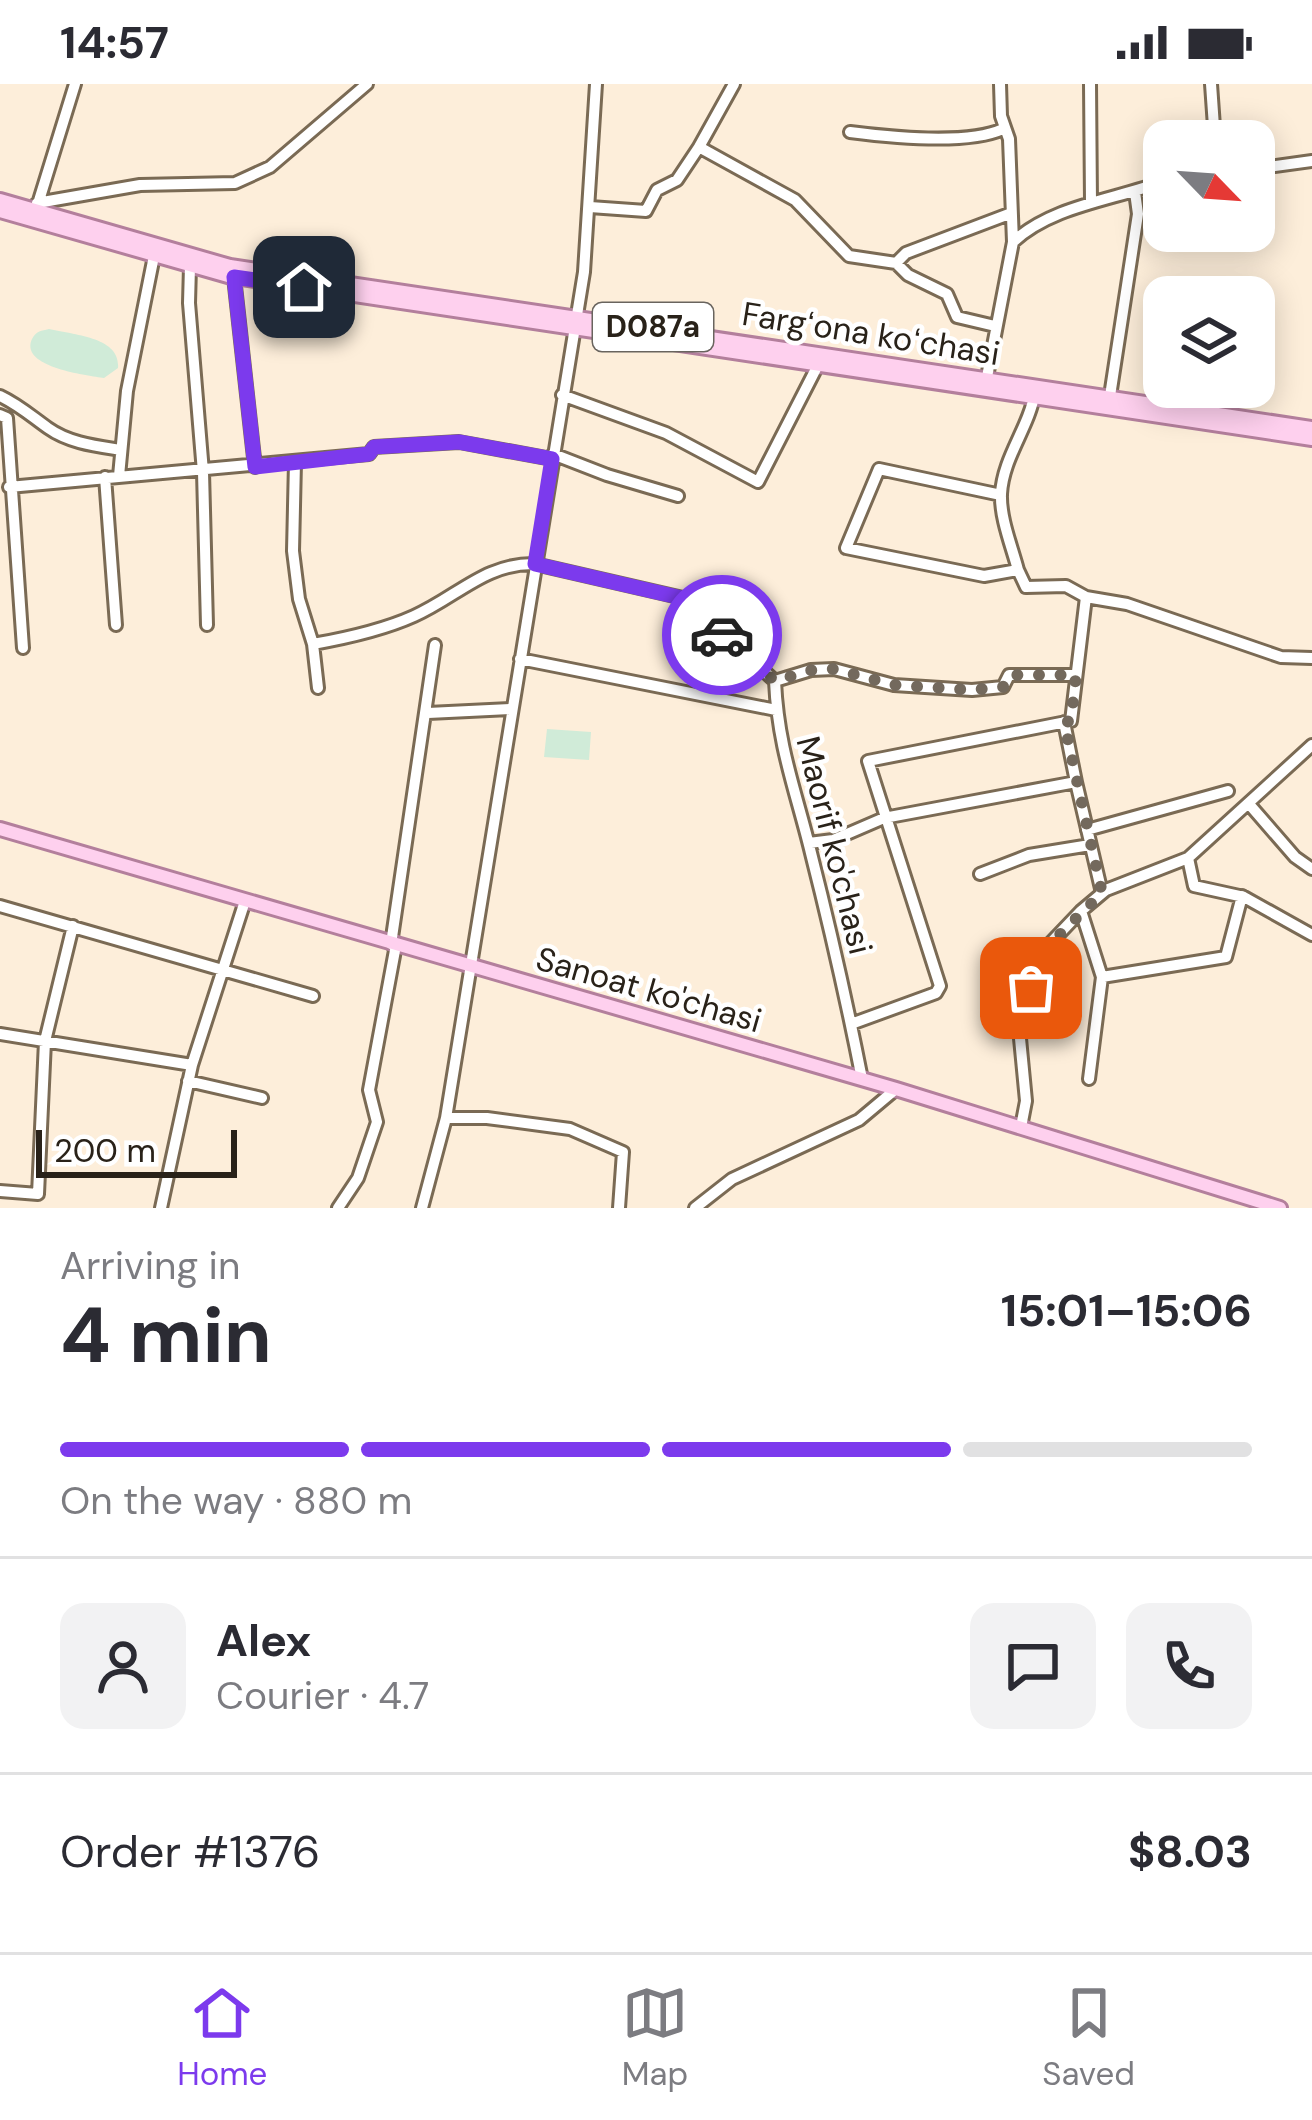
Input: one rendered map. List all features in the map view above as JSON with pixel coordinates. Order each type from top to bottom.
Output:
[{"type":"main road","name":"Fargʻona koʻchasi","points":[[0,200],[230,266],[820,363],[1273,427],[1312,428]]},
{"type":"main road","name":"Fargʻona koʻchasi","points":[[0,211],[234,277],[987,377],[1035,390],[1110,396],[1273,427],[1312,439]]},
{"type":"main road","name":"Sanoat ko'chasi","points":[[0,830],[896,1088],[1280,1208]]},
{"type":"street","points":[[75,84],[37,207],[140,185],[236,183],[270,167],[367,84]]},
{"type":"street","points":[[422,1208],[446,1118],[575,321],[590,207],[596,84]]},
{"type":"street","points":[[590,207],[646,211],[657,190],[676,180],[734,84]]},
{"type":"street","points":[[987,377],[1013,242],[1009,139],[1003,129],[1000,84]]},
{"type":"street","points":[[1090,84],[1091,202]]},
{"type":"street","points":[[1211,84],[1214,120]]},
{"type":"street","points":[[850,131],[954,136],[1003,129]]},
{"type":"street","points":[[699,146],[795,200],[849,256],[896,263],[908,275],[947,294],[957,317],[995,326]]},
{"type":"street","points":[[1275,166],[1312,161]]},
{"type":"street","points":[[1013,242],[1091,202],[1143,189]]},
{"type":"street","points":[[1110,396],[1138,214],[1135,192]]},
{"type":"street","points":[[896,263],[906,253],[1009,214]]},
{"type":"street","points":[[116,625],[112,476],[121,450],[127,392],[154,256]]},
{"type":"street","points":[[190,266],[207,625]]},
{"type":"street","points":[[234,277],[255,467]]},
{"type":"street","points":[[562,395],[666,433],[758,482],[820,363]]},
{"type":"street","points":[[1035,390],[1027,422],[1009,458],[1001,495],[1026,587],[1066,586],[1086,597],[1127,604],[1268,653],[1312,658]]},
{"type":"street","points":[[0,396],[29,410],[48,429],[82,444],[121,450]]},
{"type":"street","points":[[0,415],[7,418],[22,648]]},
{"type":"street","points":[[9,487],[255,467],[369,454],[374,447],[459,442],[552,457],[678,496]]},
{"type":"street","points":[[295,462],[293,551],[298,599],[313,644],[318,688]]},
{"type":"street","points":[[1001,495],[879,469],[846,548],[984,576],[1018,570]]},
{"type":"street","points":[[313,644],[402,622],[492,570],[535,564],[682,598],[775,681],[834,669],[894,685],[972,690],[1003,687],[1009,675],[1076,675]]},
{"type":"street","points":[[851,1024],[936,993],[940,986],[868,761],[1071,721],[1086,597]]},
{"type":"street","points":[[338,1208],[358,1178],[377,1122],[369,1090],[428,713],[434,645]]},
{"type":"street","points":[[520,658],[776,710]]},
{"type":"street","name":"Maorif ko'chasi","points":[[775,681],[787,772],[862,1079]]},
{"type":"street","points":[[428,713],[512,709]]},
{"type":"street","points":[[1064,722],[1102,893]]},
{"type":"street","points":[[1022,1127],[1026,1101],[1017,1007],[1031,988],[1040,954],[1102,893],[1187,858],[1312,746]]},
{"type":"street","points":[[808,843],[832,840],[884,818],[1076,782]]},
{"type":"street","points":[[1087,830],[1228,791]]},
{"type":"street","points":[[1250,804],[1309,863]]},
{"type":"street","points":[[980,874],[1029,855],[1090,844]]},
{"type":"street","points":[[1187,858],[1193,886],[1243,896],[1312,935]]},
{"type":"street","points":[[1102,977],[1226,957],[1243,896]]},
{"type":"street","points":[[161,1208],[192,1065],[245,901]]},
{"type":"street","points":[[0,906],[313,996]]},
{"type":"street","points":[[1082,910],[1102,977],[1088,1079]]},
{"type":"street","points":[[0,1191],[38,1194],[45,1041],[73,926]]},
{"type":"street","points":[[0,1034],[192,1065]]},
{"type":"street","points":[[188,1081],[262,1098]]},
{"type":"street","points":[[695,1208],[732,1179],[859,1120],[896,1088]]},
{"type":"street","points":[[446,1118],[487,1118],[570,1129],[623,1152],[620,1208]]},
{"type":"green space","points":[[49,329],[104,344],[117,358],[118,368],[104,378],[44,363],[31,349],[32,339]]},
{"type":"green space","points":[[547,729],[591,732],[589,760],[544,757]]},
{"type":"way so far","points":[[722,635],[775,681],[834,669],[894,685],[972,690],[1003,687],[1009,675],[1076,675],[1071,721],[1064,722],[1102,893],[1040,954],[1031,988]]},
{"type":"route","points":[[304,287],[234,277],[255,467],[369,454],[374,447],[459,442],[552,459],[535,564],[682,598],[722,635]]}]
